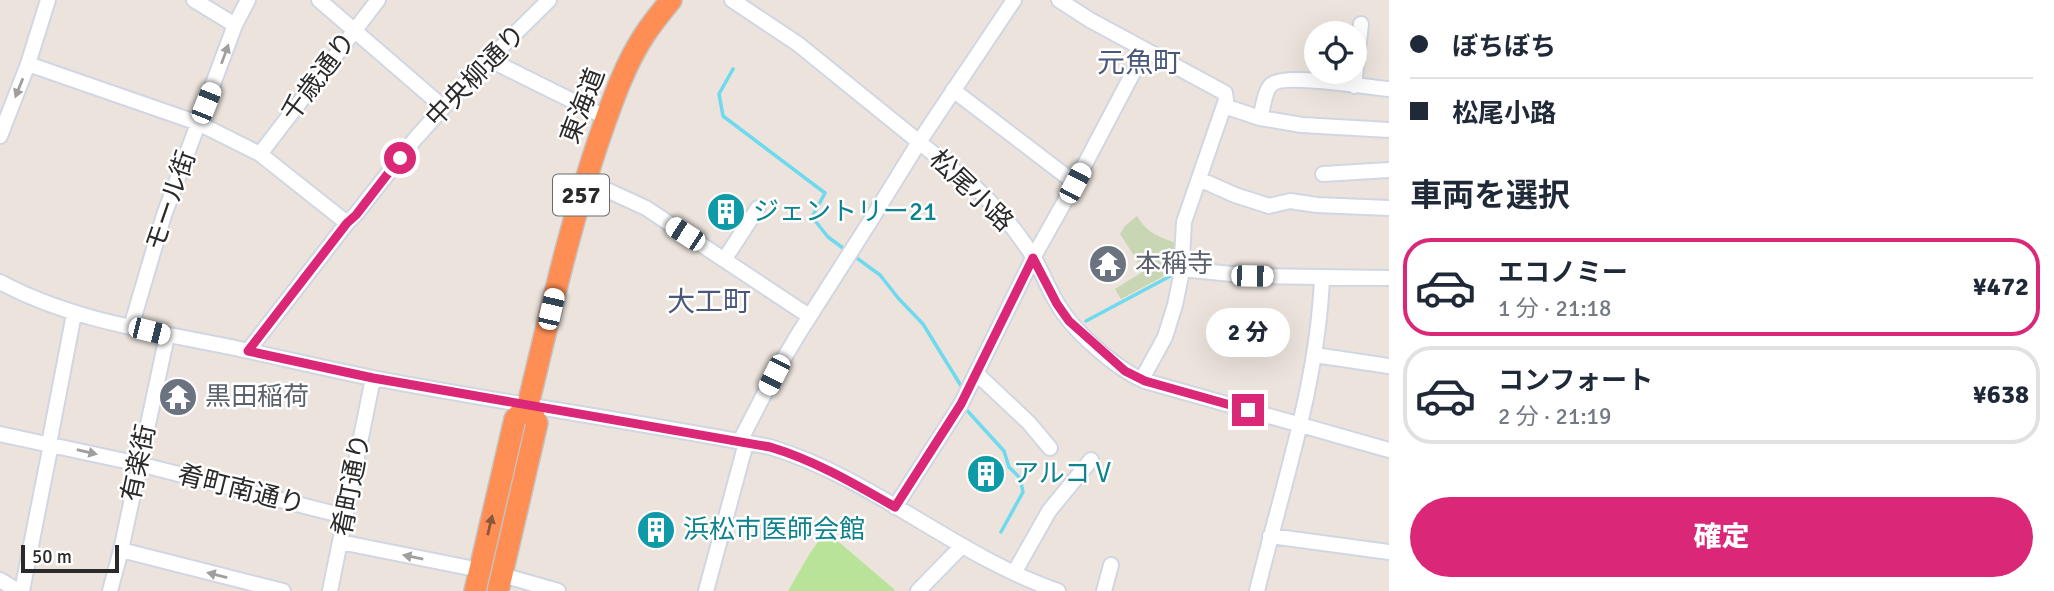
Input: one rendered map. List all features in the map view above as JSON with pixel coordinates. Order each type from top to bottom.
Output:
[{"type":"highway","name":"東海道","points":[[528,405],[585,180],[607,118],[638,46],[671,0]]},
{"type":"highway","name":"257","points":[[477,581],[515,419],[528,405],[537,423],[500,583]]},
{"type":"street","points":[[0,136],[28,64],[48,0]]},
{"type":"street","points":[[194,0],[235,25]]},
{"type":"street","name":"モール街","points":[[131,327],[164,215],[235,25],[248,0]]},
{"type":"street","points":[[319,0],[443,107]]},
{"type":"street","name":"千歳通り","points":[[260,154],[378,0]]},
{"type":"street","name":"中央柳通り","points":[[248,351],[347,223],[443,107],[549,0]]},
{"type":"street","name":"松尾小路","points":[[732,0],[798,44],[988,199],[1027,247],[1069,321],[1117,365],[1142,379],[1389,450]]},
{"type":"street","points":[[740,441],[774,375],[809,316],[919,142],[1014,0]]},
{"type":"street","points":[[1059,0],[1225,93],[1224,106],[1184,222],[1178,296],[1167,330],[1142,379]]},
{"type":"street","points":[[895,507],[961,404],[1033,258],[1144,50]]},
{"type":"street","points":[[488,59],[607,118]]},
{"type":"street","points":[[28,64],[198,123],[260,154],[347,223]]},
{"type":"street","points":[[1261,118],[1269,86],[1274,83],[1297,79],[1389,89]]},
{"type":"street","points":[[953,90],[1075,183]]},
{"type":"street","points":[[1224,106],[1261,118],[1302,125],[1389,130]]},
{"type":"street","points":[[1323,174],[1389,170]]},
{"type":"street","points":[[1199,179],[1269,206],[1290,201],[1389,208]]},
{"type":"street","points":[[585,180],[646,208],[809,316]]},
{"type":"street","points":[[724,260],[758,208]]},
{"type":"street","points":[[1181,269],[1252,276],[1389,278]]},
{"type":"street","points":[[1257,591],[1315,355],[1322,277]]},
{"type":"street","points":[[0,282],[36,300],[74,314],[167,336],[373,378],[740,441],[791,453],[857,485],[1014,573],[1058,591]]},
{"type":"street","points":[[0,580],[18,591],[45,443],[74,314]]},
{"type":"street","name":"有楽街","points":[[110,591],[167,336]]},
{"type":"street","points":[[1315,355],[1389,366]]},
{"type":"street","points":[[976,373],[1029,423],[1050,448]]},
{"type":"street","name":"肴町通り","points":[[330,591],[373,378]]},
{"type":"street","name":"肴町南通り","points":[[0,435],[139,464],[344,516]]},
{"type":"street","points":[[706,591],[746,443],[740,441]]},
{"type":"street","points":[[1014,573],[1049,511],[1091,460]]},
{"type":"street","points":[[1270,536],[1389,552]]},
{"type":"street","points":[[340,542],[477,581]]},
{"type":"street","points":[[918,591],[962,546]]},
{"type":"street","points":[[121,550],[283,591]]},
{"type":"street","points":[[1104,591],[1111,565]]},
{"type":"street","points":[[500,583],[558,591]]},
{"type":"green space","points":[[1137,216],[1145,227],[1155,234],[1179,244],[1177,269],[1121,299],[1115,289],[1144,271],[1120,234]]},
{"type":"green space","points":[[826,531],[895,590],[788,591]]},
{"type":"waterway","points":[[733,69],[719,94],[723,116],[825,193],[812,217],[828,237],[847,251]]},
{"type":"waterway","points":[[854,256],[880,275],[923,324],[963,389]]},
{"type":"waterway","points":[[1086,321],[1176,273]]},
{"type":"waterway","points":[[963,406],[1004,451],[1009,467],[1020,478],[1023,492],[1001,532]]},
{"type":"place","name":"ジェントリー21","points":[[726,212]]},
{"type":"place","name":"本稱寺","points":[[1108,264]]},
{"type":"place","name":"黒田稲荷","points":[[178,397]]},
{"type":"place","name":"アルコⅤ","points":[[986,474]]},
{"type":"place","name":"浜松市医師会館","points":[[656,530]]},
{"type":"district","name":"元魚町","points":[[1139,63]]},
{"type":"district","name":"大工町","points":[[709,302]]},
{"type":"route","points":[[400,158],[248,351],[373,378],[770,447],[791,453],[895,507],[961,404],[1033,258],[1069,321],[1125,371],[1145,381],[1248,410]]}]
